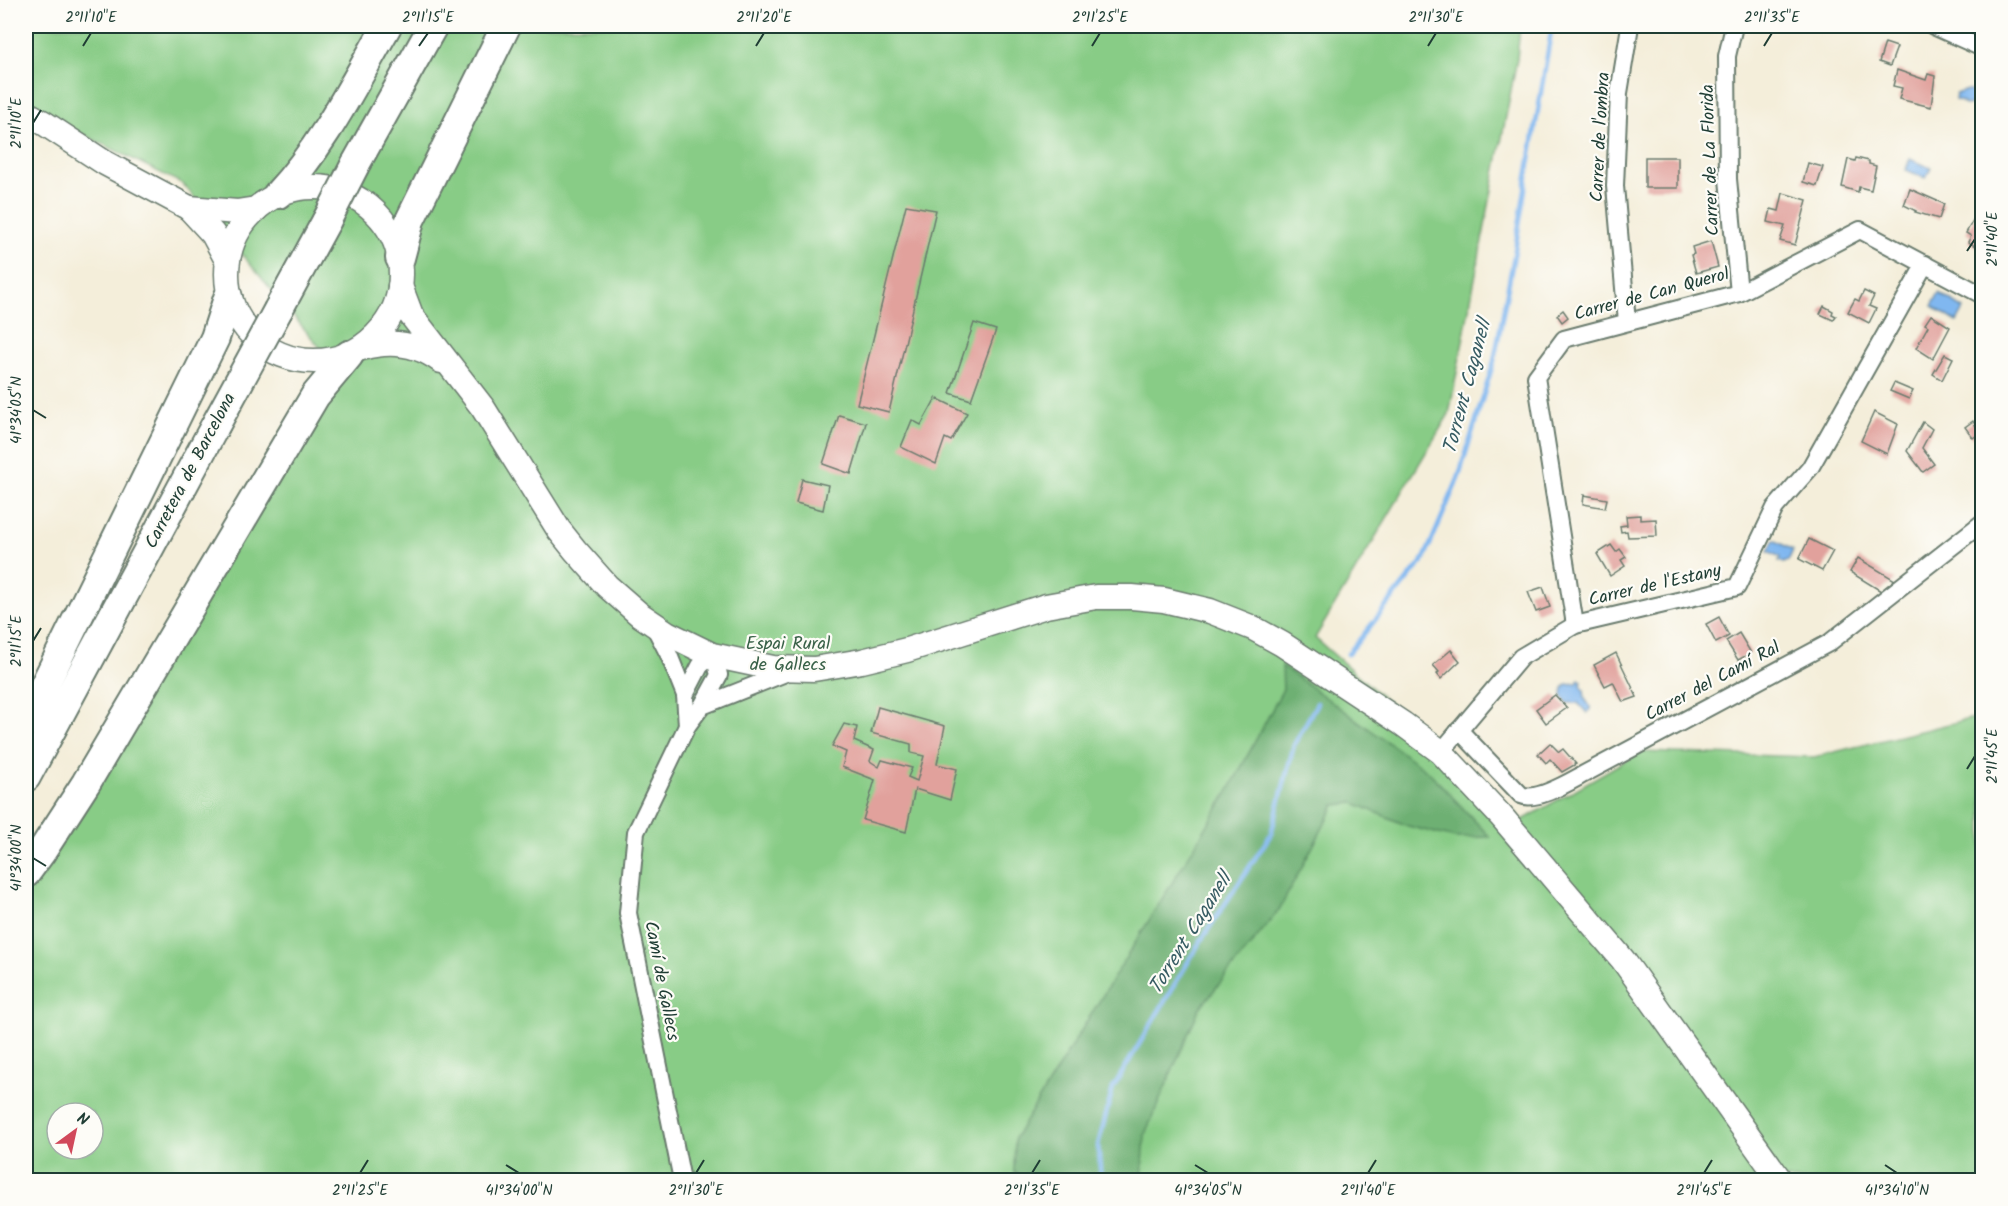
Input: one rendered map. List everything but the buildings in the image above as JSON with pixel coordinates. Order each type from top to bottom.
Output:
[{"type":"highway","points":[[267,202],[293,179],[314,150],[387,26]]},
{"type":"highway","name":"Carretera de Barcelona","points":[[26,777],[433,26]]},
{"type":"highway","points":[[400,258],[410,220],[506,26]]},
{"type":"highway","points":[[26,723],[215,338],[228,298]]},
{"type":"highway","points":[[26,873],[86,783],[315,396],[355,351]]},
{"type":"main road","points":[[26,113],[104,162],[189,208],[213,234],[226,260]]},
{"type":"main road","points":[[26,131],[104,162]]},
{"type":"main road","points":[[189,208],[237,212],[301,188],[325,186],[351,194],[369,207],[393,235],[400,258],[400,286],[396,304],[388,320],[376,336],[355,351]]},
{"type":"main road","points":[[267,202],[235,236],[226,260],[228,298],[246,330],[263,346],[288,358],[323,361],[386,344],[401,344],[418,347],[432,354],[459,375]]},
{"type":"main road","points":[[400,286],[411,315],[459,375],[502,436],[559,530],[575,550],[607,586],[652,624],[712,655],[773,668],[814,669],[907,650],[1046,606],[1096,597],[1164,600],[1210,611],[1253,628],[1281,644],[1403,724],[1441,752],[1501,816],[1623,960],[1780,1180]]},
{"type":"street","name":"Carrer de l'ombra","points":[[1627,322],[1615,186],[1619,93],[1630,26]]},
{"type":"street","name":"Carrer de La Florida","points":[[1734,26],[1727,56],[1728,179],[1739,293]]},
{"type":"street","points":[[1933,26],[1983,48]]},
{"type":"street","name":"Carrer de Can Querol","points":[[1575,625],[1536,377],[1564,339],[1739,293],[1860,230],[1983,295]]},
{"type":"street","name":"Carrer de l'Estany","points":[[1441,752],[1521,657],[1575,625],[1737,587],[1775,508],[1810,468],[1925,264]]},
{"type":"street","name":"Carrer del Camí Ral","points":[[1459,730],[1521,795],[1530,798],[1543,793],[1584,774],[1829,643],[1983,523]]},
{"type":"street","name":"Camí de Gallecs","points":[[652,624],[669,655],[685,695],[687,726]]},
{"type":"street","points":[[685,695],[700,666],[712,655]]},
{"type":"street","name":"Camí de Gallecs","points":[[682,1180],[628,913],[636,832],[687,726],[702,706],[719,675],[712,655]]},
{"type":"street","points":[[702,706],[796,669]]},
{"type":"green space","name":"Espai Rural de Gallecs","points":[[26,26],[1520,26],[1517,59],[1449,414],[1315,638],[1523,820],[1640,752],[1814,757],[1982,716],[1982,1180],[26,1180],[26,882],[342,374],[183,184],[26,106]]},
{"type":"green space","points":[[1282,666],[1429,772],[1490,837],[1455,838],[1408,826],[1354,803],[1335,805],[1279,910],[1199,1009],[1145,1134],[1142,1180],[1031,1180],[1014,1172],[1015,1138],[1228,792],[1283,689]]},
{"type":"water","points":[[1968,90],[1975,98],[1971,104],[1965,105],[1955,100],[1956,94]]},
{"type":"water","points":[[1910,159],[1931,168],[1926,178],[1906,170]]},
{"type":"water","points":[[1939,293],[1964,309],[1957,322],[1932,306]]},
{"type":"water","points":[[1774,540],[1793,550],[1788,561],[1784,563],[1779,561],[1780,557],[1768,551]]},
{"type":"water","points":[[1579,679],[1582,681],[1585,699],[1591,708],[1587,713],[1578,703],[1567,703],[1562,695],[1563,688],[1567,684],[1577,683]]},
{"type":"waterway","name":"Torrent Caganell","points":[[1348,654],[1424,559],[1458,479],[1494,361],[1552,26]]},
{"type":"waterway","name":"Torrent Caganell","points":[[1101,1180],[1098,1145],[1113,1088],[1200,942],[1271,834],[1294,745],[1317,703]]}]
